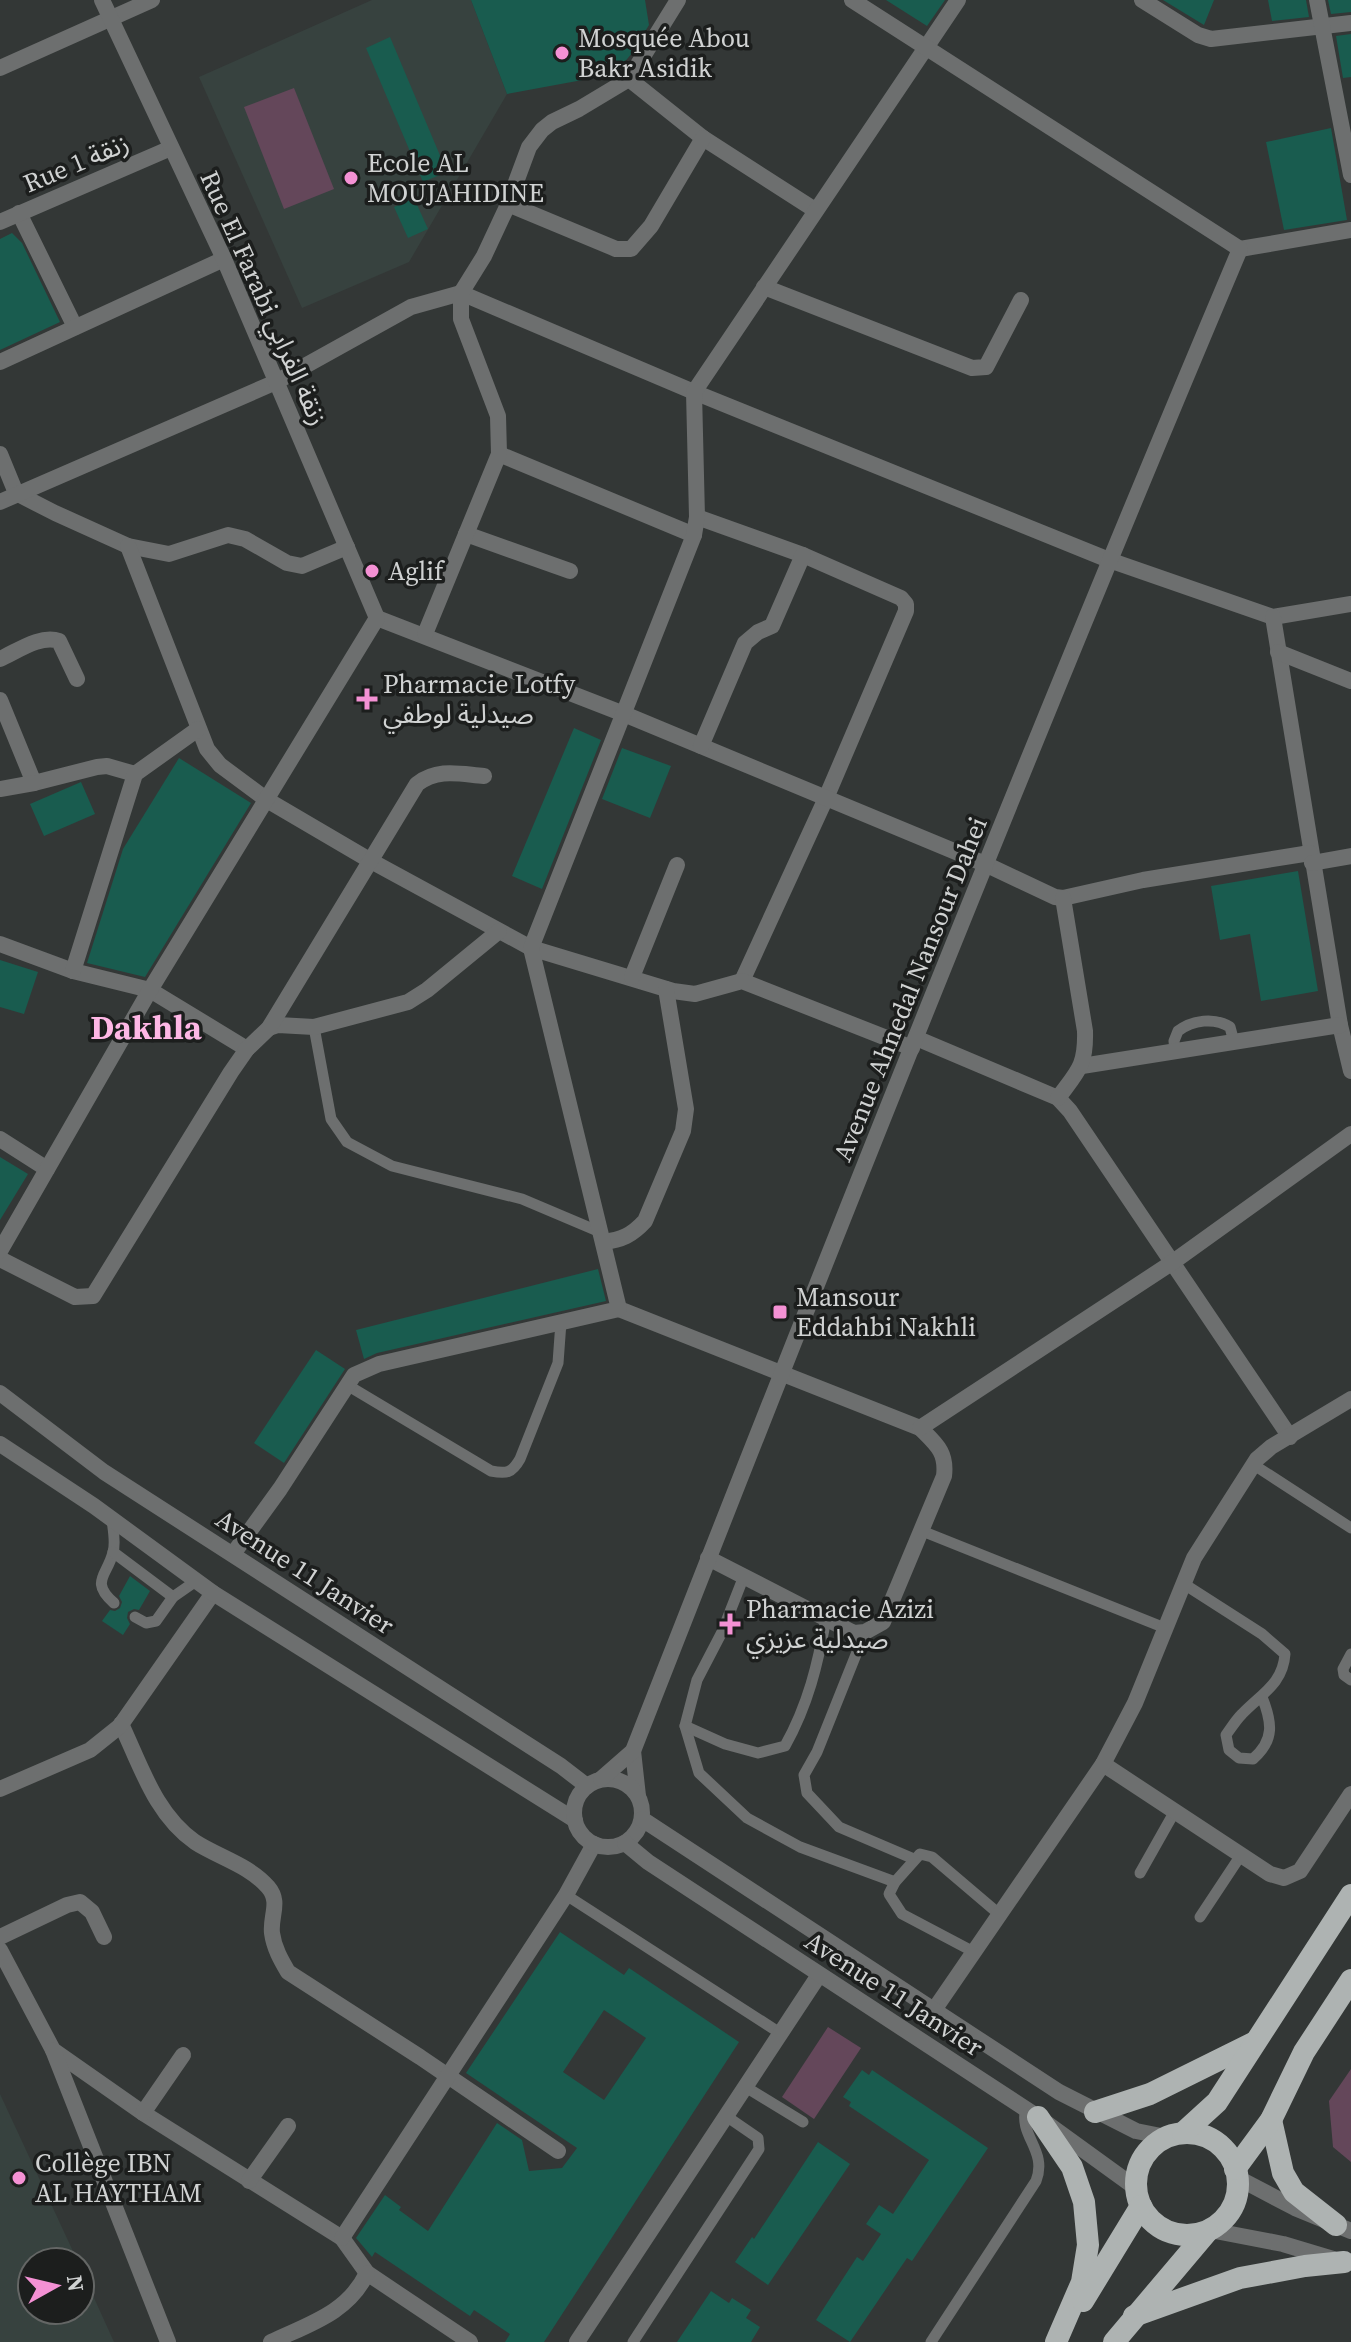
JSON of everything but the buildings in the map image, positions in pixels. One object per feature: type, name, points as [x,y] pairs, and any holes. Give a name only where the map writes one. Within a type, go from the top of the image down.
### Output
[{"type":"highway","points":[[1209,2231],[1192,2236],[1176,2235],[1150,2219],[1138,2197],[1137,2173],[1143,2158],[1153,2146],[1175,2135],[1217,2102],[1351,1895]]},
{"type":"highway","points":[[1236,2173],[1271,2120],[1304,2052],[1351,1980]]},
{"type":"highway","points":[[1095,2112],[1150,2094],[1254,2042]]},
{"type":"highway","points":[[1032,2112],[1072,2167],[1084,2202],[1088,2245],[1082,2282],[1057,2342]]},
{"type":"highway","points":[[1271,2120],[1279,2161],[1294,2192],[1343,2228]]},
{"type":"highway","points":[[1114,2342],[1209,2231],[1231,2211],[1237,2195],[1236,2173],[1226,2151],[1211,2139],[1175,2135]]},
{"type":"highway","points":[[1057,2342],[1138,2197]]},
{"type":"highway","points":[[1134,2316],[1240,2278],[1294,2268],[1347,2264]]},
{"type":"street","name":"Rue El Farabi زنقة الفرابي","points":[[102,0],[224,259],[377,618]]},
{"type":"street","points":[[0,68],[152,0]]},
{"type":"street","points":[[425,634],[499,454],[498,416],[461,319],[461,293],[484,256],[529,147],[542,130],[629,79],[678,0]]},
{"type":"street","points":[[852,0],[1240,249],[1351,230]]},
{"type":"street","points":[[619,1309],[531,948],[694,535],[697,517],[694,392],[958,0]]},
{"type":"street","points":[[1142,0],[1198,35],[1211,39],[1351,23]]},
{"type":"street","points":[[1317,0],[1351,175]]},
{"type":"street","points":[[629,79],[703,138],[815,210]]},
{"type":"street","points":[[508,204],[616,249],[631,249],[651,226],[703,138]]},
{"type":"street","name":"Rue 1 زنقة","points":[[0,222],[171,148]]},
{"type":"street","points":[[19,213],[75,327]]},
{"type":"street","name":"Avenue Ahnedal Nansour Dahei","points":[[638,1796],[633,1751],[708,1558],[985,864],[1240,249]]},
{"type":"street","points":[[0,362],[224,259]]},
{"type":"street","points":[[764,287],[980,369],[986,367],[1021,300]]},
{"type":"street","points":[[0,502],[276,382],[411,307],[461,293],[694,392],[1109,560],[1273,617],[1351,604]]},
{"type":"street","points":[[0,454],[16,493],[128,546],[169,554],[228,535],[245,539],[287,563],[302,566],[347,547]]},
{"type":"street","points":[[499,454],[694,535]]},
{"type":"street","points":[[697,517],[803,555],[901,598],[906,604],[906,611],[826,798],[742,981]]},
{"type":"street","points":[[466,534],[570,571]]},
{"type":"street","points":[[128,546],[207,749],[220,765],[267,800],[531,948],[666,989],[695,994],[742,981],[1058,1098],[1070,1111],[1290,1437]]},
{"type":"street","points":[[701,746],[745,643],[772,626],[803,555]]},
{"type":"street","points":[[1273,617],[1311,858],[1351,1071]]},
{"type":"street","points":[[0,1251],[150,990],[377,618],[425,634],[624,714],[985,864],[1047,895],[1063,898],[1143,880],[1311,858],[1351,856]]},
{"type":"street","points":[[0,659],[52,638],[59,641],[77,679]]},
{"type":"street","points":[[1278,652],[1351,681]]},
{"type":"street","points":[[0,700],[34,783]]},
{"type":"street","points":[[73,971],[135,774],[198,729]]},
{"type":"street","points":[[0,789],[107,766],[135,774]]},
{"type":"street","points":[[0,1259],[75,1297],[93,1296],[247,1049],[269,1028],[417,784],[430,774],[445,772],[484,776]]},
{"type":"street","points":[[632,977],[677,865]]},
{"type":"street","points":[[1058,1098],[1082,1066],[1085,1031],[1063,898]]},
{"type":"street","points":[[269,1028],[278,1025],[314,1027],[408,1002],[499,931]]},
{"type":"street","points":[[0,944],[73,971],[150,990],[247,1049]]},
{"type":"street","points":[[601,1237],[621,1239],[635,1233],[645,1221],[683,1131],[686,1109],[666,989]]},
{"type":"street","points":[[1082,1066],[1340,1025]]},
{"type":"street","points":[[920,1428],[1173,1262],[1351,1134]]},
{"type":"street","points":[[0,1139],[47,1169]]},
{"type":"street","points":[[233,1554],[280,1489],[354,1375],[379,1364],[619,1309],[920,1428],[939,1446],[946,1462],[944,1476],[883,1622],[865,1632],[854,1633],[708,1558]]},
{"type":"street","name":"Avenue 11 Janvier","points":[[0,1393],[104,1472],[561,1766],[594,1783]]},
{"type":"street","points":[[934,2010],[1103,1764],[1135,1703],[1204,1541],[1254,1465],[1271,1447],[1351,1399]]},
{"type":"street","points":[[0,1444],[213,1593],[575,1820]]},
{"type":"street","points":[[0,1789],[90,1750],[121,1724],[213,1593]]},
{"type":"street","points":[[121,1724],[165,1815],[198,1844],[245,1869],[269,1888],[276,1906],[271,1923],[272,1934],[288,1972],[558,2151]]},
{"type":"street","name":"Avenue Ahnedal Nansour Dahei","points":[[594,1783],[633,1751]]},
{"type":"street","points":[[1103,1764],[1270,1874],[1284,1878],[1300,1871],[1351,1794]]},
{"type":"street","points":[[623,1782],[638,1796],[642,1819],[636,1833],[625,1843],[609,1847],[594,1844],[578,1830],[576,1801],[594,1783],[623,1782]]},
{"type":"street","name":"Avenue 11 Janvier","points":[[642,1819],[1059,2092],[1136,2131],[1175,2135]]},
{"type":"street","name":"Avenue 11 Janvier","points":[[625,1843],[648,1862],[1032,2112],[1138,2197]]},
{"type":"street","points":[[342,2238],[566,1895],[594,1844]]},
{"type":"street","points":[[0,1937],[67,1905],[80,1902],[92,1912],[104,1937]]},
{"type":"street","points":[[0,1950],[53,2050],[168,2342]]},
{"type":"street","points":[[583,2340],[744,2086],[819,1975]]},
{"type":"street","points":[[53,2050],[143,2113],[342,2238],[367,2273],[470,2342]]},
{"type":"street","points":[[143,2113],[183,2055]]},
{"type":"street","points":[[249,2181],[288,2126]]},
{"type":"street","points":[[1236,2173],[1295,2208],[1343,2228]]},
{"type":"street","points":[[1209,2231],[1283,2244],[1347,2264]]},
{"type":"street","points":[[271,2342],[339,2310],[359,2290],[367,2273]]},
{"type":"lane","points":[[1175,1051],[1174,1041],[1178,1031],[1202,1021],[1221,1022],[1230,1027],[1234,1042]]},
{"type":"lane","points":[[314,1027],[331,1119],[347,1142],[392,1166],[522,1199],[601,1237]]},
{"type":"lane","points":[[347,1385],[491,1471],[507,1473],[515,1469],[520,1459],[558,1363],[561,1322]]},
{"type":"lane","points":[[1254,1465],[1351,1528]]},
{"type":"lane","points":[[112,1520],[113,1552],[101,1581],[103,1590],[114,1603]]},
{"type":"lane","points":[[922,1531],[1165,1628]]},
{"type":"lane","points":[[113,1552],[173,1597]]},
{"type":"lane","points":[[744,1576],[722,1632],[697,1680],[685,1726],[699,1773],[747,1818],[800,1847],[895,1882]]},
{"type":"lane","points":[[135,1617],[146,1623],[156,1621],[173,1597],[196,1581]]},
{"type":"lane","points":[[1184,1584],[1262,1634],[1285,1654],[1284,1670],[1226,1735],[1229,1750],[1239,1758],[1253,1759],[1264,1749],[1270,1726],[1262,1697]]},
{"type":"lane","points":[[685,1726],[725,1744],[758,1753],[785,1746],[801,1718],[814,1676],[826,1618]]},
{"type":"lane","points":[[865,1632],[817,1752],[804,1775],[807,1793],[839,1827],[914,1859]]},
{"type":"lane","points":[[1351,1654],[1343,1669],[1351,1680]]},
{"type":"lane","points":[[1140,1873],[1175,1811]]},
{"type":"lane","points":[[974,1952],[902,1914],[889,1894],[895,1882],[920,1854],[932,1857],[999,1914]]},
{"type":"lane","points":[[1200,1917],[1241,1855]]},
{"type":"lane","points":[[566,1895],[780,2033]]},
{"type":"lane","points":[[744,2086],[803,2122]]},
{"type":"lane","points":[[931,2342],[1036,2181],[1040,2161],[1025,2126],[1032,2112]]},
{"type":"lane","points":[[633,2342],[759,2149],[758,2138],[726,2116]]},
{"type":"shaded area","name":"Ecole AL MOUJAHIDINE","points":[[372,0],[471,0],[507,94],[409,262],[302,308],[199,77]]},
{"type":"shaded area","points":[[294,88],[334,189],[284,209],[244,107]]},
{"type":"shaded area","points":[[828,2027],[861,2048],[814,2119],[782,2097]]},
{"type":"shaded area","points":[[1351,2069],[1351,2162],[1333,2147],[1329,2101]]},
{"type":"shaded area","name":"Collège IBN AL HAYTHAM","points":[[0,2094],[71,2246],[16,2246],[16,2326],[96,2326],[96,2302],[114,2342],[0,2342]]},
{"type":"place","name":"Mosquée Abou Bakr Asidik","points":[[562,53]]},
{"type":"place","name":"Ecole AL MOUJAHIDINE","points":[[351,178]]},
{"type":"place","name":"Aglif","points":[[372,571]]},
{"type":"place","name":"Pharmacie Lotfy صيدلية لوطفي","points":[[367,699]]},
{"type":"place","name":"Mansour Eddahbi Nakhli","points":[[780,1312]]},
{"type":"place","name":"Pharmacie Azizi صيدلية عزيزي","points":[[730,1624]]},
{"type":"place","name":"Collège IBN AL HAYTHAM","points":[[19,2178]]},
{"type":"district","name":"Dakhla","points":[[146,1027]]}]
